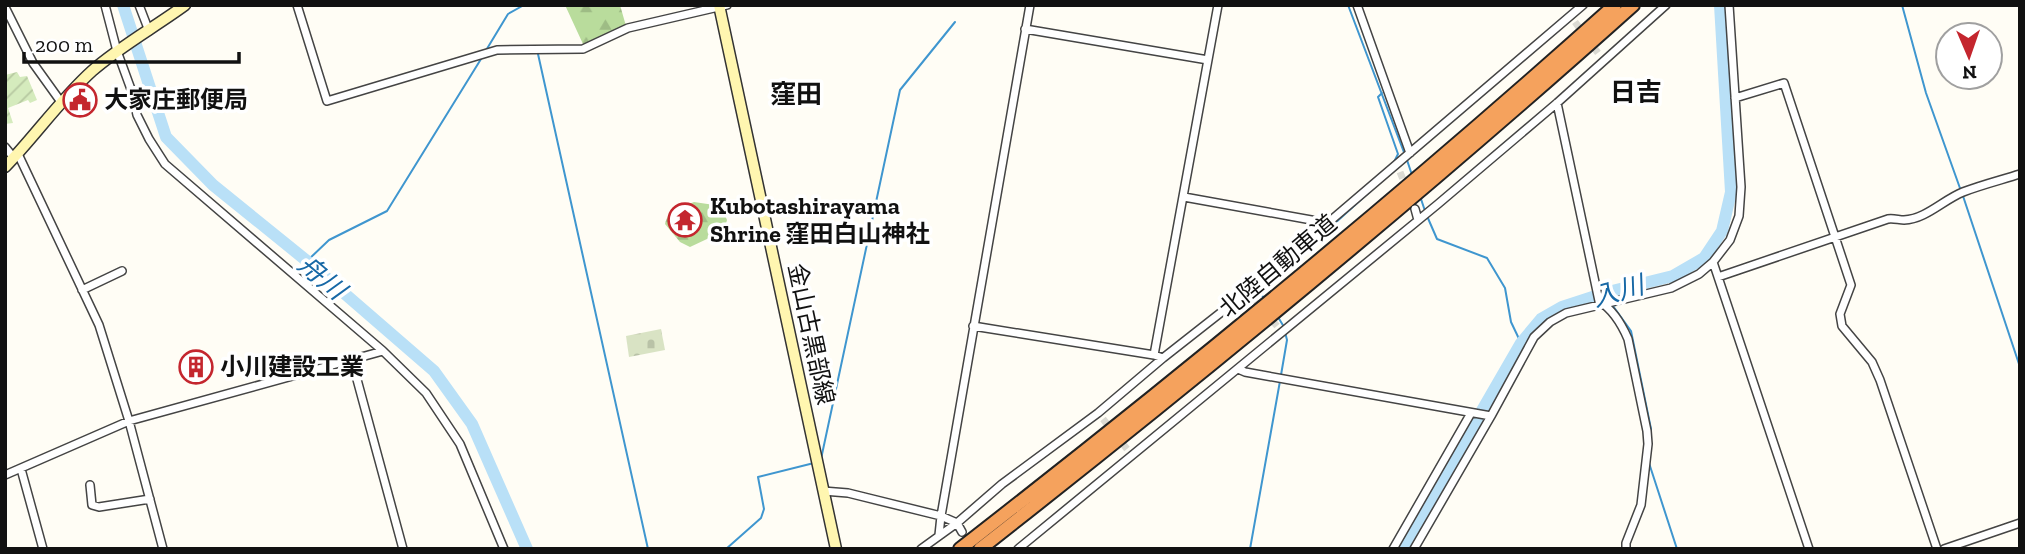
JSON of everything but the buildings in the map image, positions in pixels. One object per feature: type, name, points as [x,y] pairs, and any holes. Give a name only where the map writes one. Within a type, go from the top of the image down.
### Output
[{"type":"highway","name":"北陸自動車道","points":[[980,549],[1194,379],[1412,197],[1425,178],[1615,5]]},
{"type":"highway","name":"北陸自動車道","points":[[1425,178],[1633,5]]},
{"type":"highway","name":"北陸自動車道","points":[[960,549],[1187,369],[1412,197]]},
{"type":"main road","points":[[5,167],[61,102],[93,70],[184,5]]},
{"type":"main road","name":"金山古黒部線","points":[[722,6],[836,549]]},
{"type":"street","points":[[105,5],[137,115],[165,164],[383,352],[426,393],[460,444],[504,549]]},
{"type":"street","points":[[139,5],[149,31]]},
{"type":"street","points":[[297,5],[327,101],[497,50],[583,49],[628,28],[722,6]]},
{"type":"street","points":[[939,535],[1030,5]]},
{"type":"street","points":[[1159,357],[1218,5]]},
{"type":"street","points":[[1357,5],[1410,153]]},
{"type":"street","points":[[1569,5],[1573,17]]},
{"type":"street","points":[[921,549],[957,523],[1002,484],[1101,416],[1159,357],[1250,295],[1328,223],[1398,168],[1410,153],[1573,17],[1583,5]]},
{"type":"street","points":[[1017,549],[1129,453],[1238,369],[1280,329],[1418,220],[1557,103],[1666,5]]},
{"type":"street","points":[[1414,549],[1534,337],[1550,322],[1566,313],[1671,288],[1699,274],[1713,262],[1730,240],[1739,216],[1741,187],[1729,5]]},
{"type":"street","points":[[5,7],[33,63],[61,102]]},
{"type":"street","points":[[1026,29],[1208,60]]},
{"type":"street","points":[[1598,53],[1605,60]]},
{"type":"street","points":[[1735,98],[1784,83],[1851,285],[1840,314],[1842,326],[1872,362],[1880,380],[1937,549]]},
{"type":"street","points":[[1557,103],[1595,284],[1602,303],[1624,329],[1628,339],[1647,431],[1641,505],[1626,549]]},
{"type":"street","points":[[5,146],[16,156],[99,325],[129,421],[163,549]]},
{"type":"street","points":[[1718,277],[1888,219],[1904,220],[1916,217],[1964,192],[2020,174]]},
{"type":"street","points":[[1184,197],[1328,223]]},
{"type":"street","points":[[1412,197],[1418,220]]},
{"type":"street","points":[[1713,262],[1808,549]]},
{"type":"street","points":[[82,290],[122,271]]},
{"type":"street","points":[[973,326],[1159,357]]},
{"type":"street","points":[[5,475],[129,421],[383,352]]},
{"type":"street","points":[[352,361],[403,549]]},
{"type":"street","points":[[1238,369],[1491,416]]},
{"type":"street","points":[[1393,549],[1471,413]]},
{"type":"street","points":[[20,469],[43,549]]},
{"type":"street","points":[[90,485],[92,505],[99,507],[150,499]]},
{"type":"street","points":[[823,492],[848,493],[941,516],[957,523],[962,532]]},
{"type":"street","points":[[1944,549],[2020,523]]},
{"type":"green space","points":[[565,5],[620,5],[626,26],[583,44]]},
{"type":"green space","points":[[17,72],[20,77],[27,76],[37,100],[30,103],[28,100],[8,108],[13,123],[5,124],[5,75]]},
{"type":"green space","points":[[694,202],[721,206],[727,220],[724,231],[690,247],[680,242],[665,224],[672,211]]},
{"type":"green space","points":[[661,329],[665,350],[629,357],[626,336]]},
{"type":"waterway","name":"舟川","points":[[123,5],[166,137],[213,185],[307,261],[434,371],[472,424],[527,549]]},
{"type":"waterway","points":[[485,52],[508,14],[524,5]]},
{"type":"waterway","points":[[1348,5],[1405,155]]},
{"type":"waterway","name":"入川","points":[[1402,549],[1521,343],[1541,319],[1562,307],[1608,292],[1673,276],[1704,258],[1722,231],[1731,192],[1720,5]]},
{"type":"waterway","points":[[1902,5],[1926,93],[1961,191]]},
{"type":"waterway","points":[[821,459],[900,90],[955,22]]},
{"type":"waterway","points":[[538,54],[648,549]]},
{"type":"waterway","points":[[307,261],[329,240],[387,211],[481,59]]},
{"type":"waterway","points":[[1382,93],[1378,97],[1398,154],[1394,162]]},
{"type":"waterway","points":[[1407,160],[1412,175]]},
{"type":"waterway","points":[[1264,298],[1259,292],[1376,186]]},
{"type":"waterway","points":[[1420,196],[1425,211]]},
{"type":"waterway","points":[[1963,196],[2020,367]]},
{"type":"waterway","points":[[1427,216],[1437,239],[1487,258],[1505,288],[1511,322],[1521,343]]},
{"type":"waterway","points":[[1608,292],[1611,301]]},
{"type":"waterway","points":[[1613,306],[1631,331],[1651,429],[1651,450]]},
{"type":"waterway","points":[[1278,317],[1284,327]]},
{"type":"waterway","points":[[1281,375],[1287,340],[1285,332]]},
{"type":"waterway","points":[[1250,549],[1280,381]]},
{"type":"waterway","points":[[726,549],[761,518],[764,509],[758,477],[814,463]]},
{"type":"waterway","points":[[1649,463],[1677,549]]},
{"type":"tunnel","points":[[1575,22],[1598,53]]},
{"type":"tunnel","points":[[1400,172],[1415,209]]},
{"type":"tunnel","points":[[1252,298],[1277,326]]},
{"type":"tunnel","points":[[1103,419],[1127,449]]},
{"type":"place","name":"大家庄郵便局","points":[[80,100]]},
{"type":"place","name":"Kubotashirayama Shrine 窪田白山神社","points":[[685,220]]},
{"type":"place","name":"小川建設工業","points":[[196,367]]},
{"type":"district","name":"日吉","points":[[1636,92]]},
{"type":"district","name":"窪田","points":[[796,94]]}]
